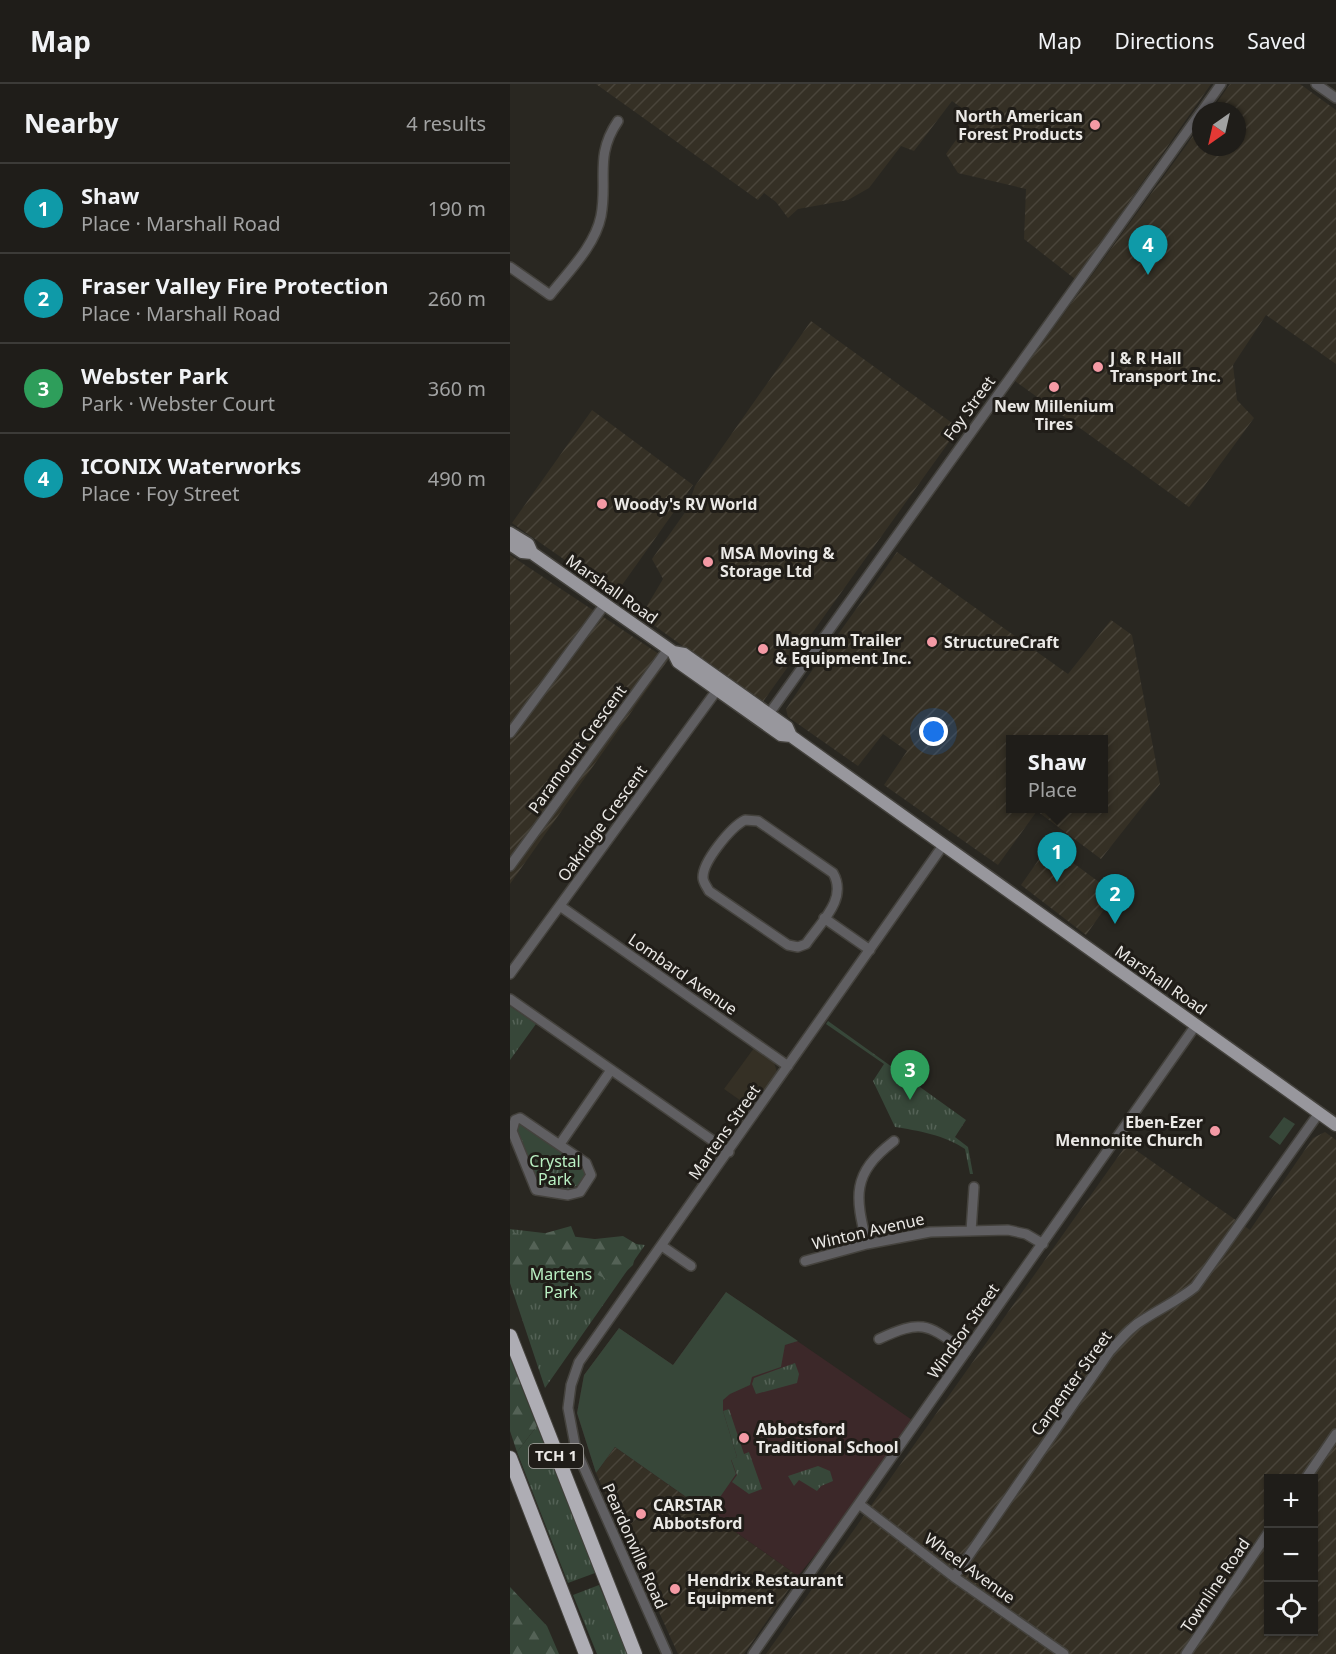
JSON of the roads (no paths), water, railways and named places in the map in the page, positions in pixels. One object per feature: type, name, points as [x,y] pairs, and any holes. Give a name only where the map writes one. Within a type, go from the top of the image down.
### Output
[{"type":"highway","name":"TCH 1","points":[[510,1336],[635,1654]]},
{"type":"highway","name":"TCH 1","points":[[510,1458],[586,1654]]},
{"type":"main road","name":"Marshall Road","points":[[510,533],[528,544],[532,553]]},
{"type":"main road","name":"Marshall Road","points":[[510,544],[522,552],[532,553],[670,651],[678,662],[717,690],[766,718]]},
{"type":"main road","name":"Marshall Road","points":[[670,651],[684,654],[766,718],[781,735],[791,736],[1336,1125]]},
{"type":"street","name":"Foy Street","points":[[1208,102],[1221,84]]},
{"type":"street","points":[[1316,84],[1336,98]]},
{"type":"street","points":[[510,267],[550,295],[590,242],[600,218],[604,188],[604,150],[607,138],[618,122]]},
{"type":"street","name":"Foy Street","points":[[766,718],[1192,125]]},
{"type":"street","points":[[510,733],[605,604]]},
{"type":"street","name":"Paramount Crescent","points":[[510,866],[670,651]]},
{"type":"street","name":"Oakridge Crescent","points":[[510,974],[717,690]]},
{"type":"street","points":[[745,820],[758,820],[833,873],[840,884],[839,897],[824,918],[806,944],[798,947],[788,945],[709,891],[703,880],[704,867],[734,826],[745,820]]},
{"type":"street","name":"Martens Street","points":[[576,1450],[568,1408],[571,1385],[579,1362],[944,844]]},
{"type":"street","name":"Lombard Avenue","points":[[560,906],[789,1066]]},
{"type":"street","points":[[824,918],[870,950]]},
{"type":"street","points":[[510,999],[729,1152]]},
{"type":"street","name":"Windsor Street","points":[[753,1654],[1196,1025]]},
{"type":"street","points":[[560,1144],[611,1070]]},
{"type":"street","name":"Carpenter Street","points":[[954,1577],[1110,1351],[1130,1329],[1174,1303],[1195,1287],[1319,1113]]},
{"type":"street","points":[[515,1120],[526,1120],[560,1144],[586,1162],[590,1170],[589,1181],[574,1195],[536,1190],[512,1131],[512,1125],[515,1120]]},
{"type":"street","points":[[867,1244],[858,1208],[861,1176],[876,1155],[894,1141]]},
{"type":"street","points":[[971,1231],[974,1187]]},
{"type":"street","name":"Winton Avenue","points":[[805,1261],[917,1233],[1017,1231],[1042,1244]]},
{"type":"street","points":[[662,1246],[691,1266]]},
{"type":"street","points":[[879,1339],[904,1328],[923,1326],[966,1352]]},
{"type":"street","points":[[1309,1474],[1336,1434]]},
{"type":"street","name":"Peardonville Road","points":[[576,1450],[667,1654]]},
{"type":"street","name":"Wheel Avenue","points":[[860,1504],[954,1577],[1064,1654]]},
{"type":"street","name":"Townline Road","points":[[1186,1654],[1264,1540]]},
{"type":"place","name":"North American Forest Products","points":[[1095,125]]},
{"type":"place","name":"ICONIX Waterworks","points":[[1148,275]]},
{"type":"place","name":"J & R Hall Transport Inc.","points":[[1098,367]]},
{"type":"place","name":"New Millenium Tires","points":[[1054,387]]},
{"type":"place","name":"Woody's RV World","points":[[602,504]]},
{"type":"place","name":"MSA Moving & Storage Ltd","points":[[708,562]]},
{"type":"place","name":"StructureCraft","points":[[932,642]]},
{"type":"place","name":"Magnum Trailer & Equipment Inc.","points":[[763,649]]},
{"type":"place","name":"Shaw","points":[[1057,882]]},
{"type":"place","name":"Fraser Valley Fire Protection","points":[[1115,924]]},
{"type":"place","name":"Webster Park","points":[[910,1100]]},
{"type":"place","name":"Eben-Ezer Mennonite Church","points":[[1215,1131]]},
{"type":"place","name":"Abbotsford Traditional School","points":[[744,1438]]},
{"type":"place","name":"CARSTAR Abbotsford","points":[[641,1514]]},
{"type":"place","name":"Hendrix Restaurant Equipment","points":[[675,1589]]},
{"type":"park label","name":"Crystal Park","points":[[555,1170]]},
{"type":"park label","name":"Martens Park","points":[[561,1283]]}]
